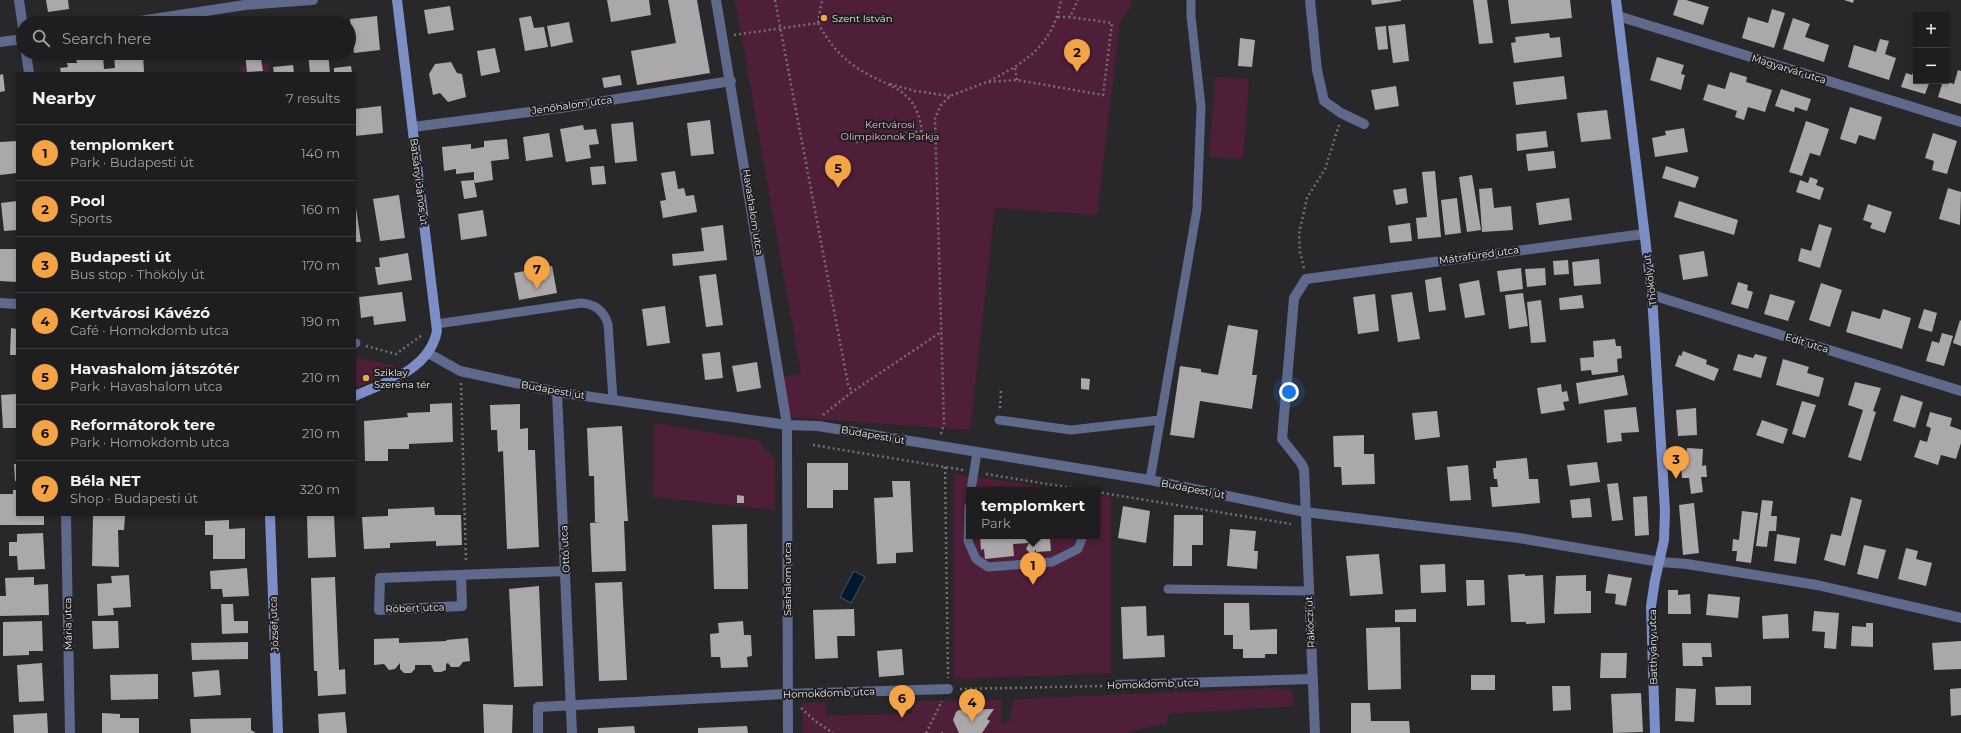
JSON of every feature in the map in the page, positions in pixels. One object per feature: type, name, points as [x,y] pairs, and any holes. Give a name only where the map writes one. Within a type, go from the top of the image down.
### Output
[{"type":"street","points":[[19,0],[21,16]]},
{"type":"street","points":[[173,16],[245,5],[313,0]]},
{"type":"street","name":"Batsányi János út","points":[[398,0],[437,324],[435,340],[425,357]]},
{"type":"street","name":"Havashalom utca","points":[[716,0],[732,82],[788,425]]},
{"type":"street","points":[[1310,0],[1317,70],[1324,101],[1341,113],[1364,124]]},
{"type":"street","name":"Thököly út","points":[[1616,0],[1652,295],[1666,527],[1660,562]]},
{"type":"street","name":"Magyarvár utca","points":[[1618,16],[1961,122]]},
{"type":"street","points":[[0,42],[16,40]]},
{"type":"street","points":[[27,60],[29,72]]},
{"type":"street","name":"Jenőhalom utca","points":[[413,127],[560,108],[732,82]]},
{"type":"street","name":"Mátrafüred utca","points":[[1310,278],[1644,234]]},
{"type":"street","name":"Rákóczi út","points":[[1310,278],[1294,298],[1282,439],[1304,469],[1315,733]]},
{"type":"street","name":"Edit utca","points":[[1652,295],[1961,391]]},
{"type":"street","points":[[0,302],[16,304]]},
{"type":"street","points":[[356,396],[395,378],[425,357]]},
{"type":"street","name":"Budapesti út","points":[[425,357],[460,371],[557,392],[788,425],[818,426],[1150,480],[1305,512],[1519,538],[1660,562],[1687,564],[1817,586],[1961,618]]},
{"type":"street","name":"Ottó utca","points":[[557,392],[572,705],[572,733]]},
{"type":"street","name":"Sashalom utca","points":[[788,425],[786,694],[788,733]]},
{"type":"street","name":"Mária utca","points":[[66,516],[70,733]]},
{"type":"street","name":"József utca","points":[[270,516],[278,733]]},
{"type":"street","name":"Batthyány utca","points":[[1655,733],[1651,606],[1654,580],[1660,562]]},
{"type":"street","name":"Róbert utca","points":[[464,575],[462,606],[379,610],[380,578],[566,571]]},
{"type":"street","name":"Homokdomb utca","points":[[1115,685],[1313,679]]},
{"type":"street","name":"Homokdomb utca","points":[[538,733],[538,707],[786,694],[948,689]]},
{"type":"lane","points":[[1150,480],[1197,209],[1201,107],[1191,16],[1191,0]]},
{"type":"lane","points":[[437,324],[589,303],[604,314],[608,324],[613,400]]},
{"type":"lane","points":[[999,420],[1071,430],[1160,420]]},
{"type":"lane","points":[[972,487],[977,452]]},
{"type":"lane","points":[[968,539],[976,559],[988,567],[1052,562],[1078,549],[1082,539]]},
{"type":"lane","points":[[1168,589],[1308,591]]},
{"type":"path","points":[[775,0],[848,384],[852,392]]},
{"type":"path","points":[[822,0],[818,23],[829,43],[854,65],[909,97],[919,114],[922,131]]},
{"type":"path","points":[[937,446],[944,424],[935,118],[941,105],[950,96],[987,82],[1015,68],[1050,35],[1058,17],[1061,0]]},
{"type":"path","points":[[1070,16],[1078,0]]},
{"type":"path","points":[[987,82],[1017,80],[1103,95],[1112,23],[1070,16],[1058,17]]},
{"type":"path","points":[[724,37],[818,23]]},
{"type":"path","points":[[1015,68],[1017,80]]},
{"type":"path","points":[[888,84],[915,91],[950,96]]},
{"type":"path","points":[[1310,278],[1300,252],[1299,234],[1307,198],[1325,169],[1330,157],[1338,133],[1341,113]]},
{"type":"path","points":[[856,142],[922,131],[935,138]]},
{"type":"path","points":[[356,343],[396,354],[437,324]]},
{"type":"path","points":[[818,426],[821,416],[852,392],[941,332]]},
{"type":"path","points":[[460,371],[464,575]]},
{"type":"path","points":[[999,420],[1001,390]]},
{"type":"path","points":[[814,445],[1066,487]]},
{"type":"path","points":[[926,733],[948,689],[945,467]]},
{"type":"path","points":[[1100,492],[1291,524]]},
{"type":"path","name":"Homokdomb utca","points":[[948,689],[1115,685]]},
{"type":"path","points":[[786,694],[814,721],[833,733]]},
{"type":"green space","name":"Kertvárosi Olimpikonok Parkja","points":[[735,0],[1132,0],[1130,8],[1120,21],[1097,215],[995,208],[970,430],[788,417],[783,376],[801,374]]},
{"type":"green space","points":[[268,63],[269,72],[242,72],[241,66]]},
{"type":"green space","points":[[1215,77],[1249,79],[1243,159],[1209,157]]},
{"type":"green space","name":"Sziklay Szeréna tér","points":[[356,357],[400,367],[356,388]]},
{"type":"green space","points":[[654,423],[757,440],[775,459],[775,510],[653,497]]},
{"type":"green space","points":[[954,474],[1044,487],[966,487],[966,539],[1100,539],[1100,495],[1111,497],[1111,673],[954,679]]},
{"type":"green space","points":[[1280,688],[1292,691],[1294,706],[1169,714],[1167,723],[1125,733],[803,733],[802,703],[825,702],[826,715],[912,714],[912,701],[1002,700],[1001,721],[1004,724],[1009,722],[1014,699]]},
{"type":"water","points":[[854,571],[865,577],[851,603],[840,597]]},
{"type":"building","points":[[46,0],[68,0],[69,9],[48,12]]},
{"type":"building","points":[[607,0],[649,0],[651,15],[611,22]]},
{"type":"building","points":[[668,0],[697,0],[710,73],[637,85],[631,51],[676,43]]},
{"type":"building","points":[[1371,0],[1401,0],[1401,1],[1372,5]]},
{"type":"building","points":[[1473,0],[1487,0],[1493,43],[1479,44]]},
{"type":"building","points":[[1508,0],[1570,0],[1572,18],[1511,24]]},
{"type":"building","points":[[1678,0],[1686,0],[1709,7],[1703,25],[1673,15]]},
{"type":"building","points":[[1844,0],[1854,0],[1853,3]]},
{"type":"building","points":[[450,6],[454,30],[428,34],[424,10]]},
{"type":"building","points":[[1772,9],[1785,13],[1774,48],[1742,38],[1748,17],[1768,23]]},
{"type":"building","points":[[377,16],[380,50],[356,53],[356,18]]},
{"type":"building","points":[[531,16],[534,28],[544,27],[548,47],[525,51],[519,18]]},
{"type":"building","points":[[1793,18],[1810,24],[1805,37],[1829,45],[1824,62],[1783,49]]},
{"type":"building","points":[[569,22],[573,42],[551,47],[547,26]]},
{"type":"building","points":[[1405,24],[1409,61],[1393,63],[1388,26]]},
{"type":"building","points":[[1386,26],[1388,49],[1378,50],[1375,27]]},
{"type":"building","points":[[1549,33],[1550,38],[1560,37],[1562,57],[1514,63],[1511,43],[1516,42],[1515,37]]},
{"type":"building","points":[[1240,38],[1255,40],[1252,67],[1238,66]]},
{"type":"building","points":[[1880,39],[1889,41],[1885,54],[1896,58],[1889,80],[1848,67],[1854,45],[1876,52]]},
{"type":"building","points":[[495,48],[500,72],[481,76],[477,51]]},
{"type":"building","points":[[1657,57],[1684,65],[1681,74],[1685,75],[1681,90],[1650,80]]},
{"type":"building","points":[[76,60],[103,60],[104,69],[115,68],[114,60],[143,60],[144,72],[61,72],[60,68],[68,67],[67,63],[77,63]]},
{"type":"building","points":[[246,60],[261,60],[263,71],[247,72]]},
{"type":"building","points":[[309,60],[329,60],[330,72],[310,72]]},
{"type":"building","points":[[451,62],[457,73],[462,74],[466,97],[448,102],[440,93],[433,95],[429,74],[435,64]]},
{"type":"building","points":[[293,65],[294,72],[274,72],[273,67]]},
{"type":"building","points":[[351,66],[352,72],[334,72],[334,68]]},
{"type":"building","points":[[1958,70],[1961,71],[1961,104],[1938,97],[1942,84],[1949,84],[1949,83],[1954,84]]},
{"type":"building","points":[[1730,72],[1747,77],[1746,82],[1772,90],[1765,112],[1748,107],[1744,120],[1735,117],[1737,111],[1703,100],[1708,84],[1725,89]]},
{"type":"building","points":[[1913,72],[1913,84],[1929,84],[1925,94],[1901,87],[1906,73],[1912,75]]},
{"type":"building","points":[[3,74],[5,91],[0,92],[0,75]]},
{"type":"building","points":[[620,75],[622,85],[604,88],[602,78]]},
{"type":"building","points":[[1564,76],[1567,99],[1516,105],[1513,82]]},
{"type":"building","points":[[1396,86],[1399,106],[1375,110],[1371,90]]},
{"type":"building","points":[[1781,89],[1811,99],[1807,111],[1795,107],[1794,112],[1775,106]]},
{"type":"building","points":[[381,106],[383,133],[356,136],[356,109]]},
{"type":"building","points":[[1850,107],[1882,117],[1875,140],[1859,135],[1856,144],[1840,139]]},
{"type":"building","points":[[1607,110],[1611,139],[1581,142],[1577,113]]},
{"type":"building","points":[[710,120],[714,154],[691,156],[687,123]]},
{"type":"building","points":[[1806,121],[1829,129],[1820,156],[1810,153],[1802,176],[1789,172]]},
{"type":"building","points":[[633,122],[637,161],[615,163],[611,124]]},
{"type":"building","points":[[583,125],[584,130],[596,129],[599,144],[589,145],[591,158],[566,162],[560,129]]},
{"type":"building","points":[[1684,128],[1688,152],[1655,157],[1652,138],[1666,135],[1665,131]]},
{"type":"building","points":[[1546,131],[1548,147],[1517,151],[1516,134]]},
{"type":"building","points":[[549,133],[553,157],[526,161],[523,137]]},
{"type":"building","points":[[1933,133],[1957,141],[1947,174],[1932,170],[1934,161],[1925,158]]},
{"type":"building","points":[[507,139],[509,159],[491,161],[493,180],[475,183],[474,172],[456,174],[456,169],[444,171],[442,147],[471,144],[471,149],[484,147],[484,141]]},
{"type":"building","points":[[16,141],[16,173],[0,175],[0,142]]},
{"type":"building","points":[[1554,151],[1556,168],[1528,171],[1526,154]]},
{"type":"building","points":[[604,166],[606,184],[592,185],[590,167]]},
{"type":"building","points":[[1666,166],[1699,177],[1695,188],[1662,178]]},
{"type":"building","points":[[675,171],[678,189],[684,188],[686,196],[694,195],[697,212],[663,218],[660,201],[666,200],[661,173]]},
{"type":"building","points":[[1435,171],[1441,237],[1418,239],[1416,218],[1427,217],[1422,172]]},
{"type":"building","points":[[1472,175],[1481,230],[1467,232],[1459,177]]},
{"type":"building","points":[[1810,177],[1818,180],[1816,185],[1824,188],[1820,200],[1796,192],[1800,180],[1808,183]]},
{"type":"building","points":[[474,180],[477,197],[464,199],[461,181]]},
{"type":"building","points":[[1406,188],[1408,203],[1396,205],[1393,190]]},
{"type":"building","points":[[1492,188],[1494,208],[1511,206],[1513,230],[1482,232],[1479,189]]},
{"type":"building","points":[[1948,188],[1961,192],[1960,225],[1939,219]]},
{"type":"building","points":[[399,195],[405,238],[380,241],[373,199]]},
{"type":"building","points":[[1457,198],[1461,233],[1445,235],[1441,200]]},
{"type":"building","points":[[1569,198],[1572,220],[1539,225],[1536,203]]},
{"type":"building","points":[[16,201],[16,230],[4,231],[1,203]]},
{"type":"building","points":[[1679,201],[1738,220],[1734,235],[1674,217]]},
{"type":"building","points":[[1868,204],[1892,212],[1885,233],[1870,228],[1872,223],[1863,220]]},
{"type":"building","points":[[356,208],[361,242],[356,242]]},
{"type":"building","points":[[483,210],[487,236],[461,240],[458,214]]},
{"type":"building","points":[[1410,223],[1412,241],[1390,243],[1388,226]]},
{"type":"building","points":[[1819,224],[1832,228],[1820,268],[1798,261],[1801,248],[1811,251]]},
{"type":"building","points":[[723,225],[727,260],[673,266],[672,254],[704,251],[701,228]]},
{"type":"building","points":[[0,249],[16,249],[16,282],[0,281]]},
{"type":"building","points":[[1704,251],[1708,276],[1683,280],[1679,255]]},
{"type":"building","points":[[408,253],[412,280],[378,285],[375,267],[380,267],[379,258]]},
{"type":"building","points":[[1599,259],[1601,284],[1574,286],[1572,262]]},
{"type":"building","points":[[1568,260],[1569,274],[1554,275],[1553,261]]},
{"type":"building","points":[[552,266],[557,293],[519,300],[514,273]]},
{"type":"building","points":[[1521,268],[1523,289],[1500,292],[1497,271]]},
{"type":"building","points":[[1545,268],[1546,285],[1527,287],[1525,269]]},
{"type":"building","points":[[716,274],[723,325],[706,327],[699,276]]},
{"type":"building","points":[[1441,277],[1446,310],[1429,312],[1425,280]]},
{"type":"building","points":[[1479,280],[1485,315],[1465,318],[1459,284]]},
{"type":"building","points":[[1738,282],[1748,285],[1747,290],[1753,292],[1748,309],[1731,304]]},
{"type":"building","points":[[1821,283],[1842,290],[1830,327],[1809,320]]},
{"type":"building","points":[[402,292],[406,321],[374,325],[373,316],[361,318],[359,297]]},
{"type":"building","points":[[1412,292],[1420,339],[1398,342],[1391,295]]},
{"type":"building","points":[[1523,293],[1528,326],[1509,329],[1505,295]]},
{"type":"building","points":[[1375,294],[1379,331],[1358,334],[1353,297]]},
{"type":"building","points":[[1770,294],[1795,301],[1788,321],[1764,314]]},
{"type":"building","points":[[1582,295],[1584,308],[1560,310],[1559,298]]},
{"type":"building","points":[[1541,300],[1546,342],[1531,343],[1527,302]]},
{"type":"building","points":[[665,306],[670,343],[647,346],[642,309]]},
{"type":"building","points":[[1883,309],[1911,318],[1902,349],[1846,332],[1852,311],[1880,319]]},
{"type":"building","points":[[1924,309],[1937,313],[1932,332],[1918,328]]},
{"type":"building","points":[[1960,320],[1961,321],[1961,346],[1953,343]]},
{"type":"building","points":[[1228,325],[1258,330],[1252,375],[1257,375],[1252,409],[1200,401],[1194,438],[1170,435],[1180,366],[1201,369],[1201,372],[1218,375]]},
{"type":"building","points":[[11,328],[16,329],[16,355],[10,355]]},
{"type":"building","points":[[1942,333],[1953,336],[1944,366],[1926,361],[1932,341],[1939,343]]},
{"type":"building","points":[[1615,339],[1616,346],[1621,346],[1622,358],[1617,359],[1618,372],[1592,375],[1591,370],[1581,371],[1580,358],[1594,357],[1593,341]]},
{"type":"building","points":[[1683,351],[1707,360],[1706,364],[1719,369],[1714,381],[1675,366],[1679,355],[1681,356]]},
{"type":"building","points":[[720,352],[723,378],[705,380],[702,354]]},
{"type":"building","points":[[1738,354],[1753,358],[1755,354],[1767,357],[1761,378],[1733,370]]},
{"type":"building","points":[[1783,359],[1809,367],[1807,373],[1824,378],[1819,397],[1776,385]]},
{"type":"building","points":[[757,362],[761,388],[737,392],[732,366]]},
{"type":"building","points":[[1624,375],[1628,395],[1579,404],[1576,383]]},
{"type":"building","points":[[1081,378],[1090,379],[1089,390],[1081,389]]},
{"type":"building","points":[[1855,382],[1881,388],[1873,411],[1876,412],[1861,461],[1848,457],[1863,410],[1848,405]]},
{"type":"building","points":[[1561,384],[1562,392],[1567,391],[1569,401],[1563,402],[1565,410],[1541,414],[1537,388]]},
{"type":"building","points":[[16,394],[16,428],[3,428],[1,395]]},
{"type":"building","points":[[1901,395],[1923,402],[1915,428],[1893,421]]},
{"type":"building","points":[[1802,401],[1816,405],[1805,438],[1792,434]]},
{"type":"building","points":[[452,403],[453,442],[409,444],[409,449],[388,449],[388,461],[365,461],[364,421],[408,417],[407,413],[430,412],[430,404]]},
{"type":"building","points":[[520,404],[520,429],[528,428],[528,450],[535,450],[539,547],[507,549],[503,451],[498,452],[497,430],[491,430],[490,405]]},
{"type":"building","points":[[1636,407],[1639,432],[1621,433],[1622,441],[1607,443],[1604,410]]},
{"type":"building","points":[[1696,408],[1697,435],[1678,436],[1676,410]]},
{"type":"building","points":[[1437,411],[1440,437],[1415,440],[1412,413]]},
{"type":"building","points":[[1930,412],[1952,418],[1950,426],[1961,430],[1961,443],[1956,459],[1941,455],[1938,465],[1914,457],[1920,440],[1927,442],[1931,428],[1926,426]]},
{"type":"building","points":[[1762,420],[1788,429],[1783,444],[1756,435]]},
{"type":"building","points":[[622,426],[628,521],[624,521],[626,571],[592,572],[590,523],[601,522],[595,522],[594,476],[589,476],[587,428]]},
{"type":"building","points":[[1364,435],[1364,454],[1374,454],[1375,484],[1342,485],[1341,467],[1334,467],[1333,436]]},
{"type":"building","points":[[1687,448],[1703,449],[1702,466],[1706,465],[1707,477],[1701,477],[1703,492],[1691,494],[1689,478],[1682,478],[1681,466],[1686,466]]},
{"type":"building","points":[[1527,458],[1529,479],[1538,479],[1540,503],[1492,507],[1490,487],[1498,487],[1497,479],[1494,479],[1493,468],[1496,468],[1496,461]]},
{"type":"building","points":[[1597,462],[1600,482],[1570,486],[1567,465]]},
{"type":"building","points":[[807,463],[848,463],[848,490],[833,490],[833,508],[807,508]]},
{"type":"building","points":[[14,464],[16,464],[16,481]]},
{"type":"building","points":[[1468,465],[1471,500],[1450,501],[1447,467]]},
{"type":"building","points":[[892,481],[910,481],[913,552],[896,553],[896,563],[877,564],[874,498],[893,497]]},
{"type":"building","points":[[1618,483],[1623,520],[1612,521],[1607,484]]},
{"type":"building","points":[[13,490],[16,490],[16,516],[44,516],[44,525],[0,525],[0,494],[13,494]]},
{"type":"building","points":[[737,495],[744,496],[744,503],[737,503]]},
{"type":"building","points":[[1647,496],[1649,535],[1635,536],[1633,497]]},
{"type":"building","points":[[1851,497],[1862,500],[1845,566],[1824,560],[1831,534],[1841,536]]},
{"type":"building","points":[[1590,498],[1592,517],[1572,518],[1570,500]]},
{"type":"building","points":[[1762,500],[1773,501],[1771,516],[1777,516],[1776,531],[1769,531],[1767,547],[1756,546]]},
{"type":"building","points":[[1694,503],[1699,553],[1683,555],[1679,505]]},
{"type":"building","points":[[1123,506],[1150,511],[1146,543],[1118,538]]},
{"type":"building","points":[[434,507],[435,515],[461,515],[462,545],[436,546],[436,541],[390,543],[390,548],[364,549],[362,517],[388,516],[388,509]]},
{"type":"building","points":[[1742,511],[1758,513],[1751,563],[1736,561],[1737,551],[1732,551],[1733,539],[1739,540]]},
{"type":"building","points":[[1174,515],[1203,515],[1203,545],[1192,545],[1192,566],[1173,566]]},
{"type":"building","points":[[93,516],[125,516],[124,530],[118,530],[119,567],[92,566]]},
{"type":"building","points":[[307,516],[334,516],[336,557],[308,558]]},
{"type":"building","points":[[229,520],[229,529],[245,528],[245,559],[213,559],[213,535],[205,535],[205,521]]},
{"type":"building","points":[[747,524],[748,589],[714,589],[712,525]]},
{"type":"building","points":[[1230,529],[1256,531],[1254,551],[1258,551],[1257,569],[1227,566]]},
{"type":"building","points":[[43,533],[45,569],[18,570],[17,556],[9,556],[9,542],[17,542],[17,534]]},
{"type":"building","points":[[1777,534],[1800,538],[1796,564],[1774,561]]},
{"type":"building","points":[[980,539],[1050,539],[1051,551],[1036,552],[1036,549],[1034,553],[1031,554],[1026,549],[1029,543],[1013,544],[1014,556],[985,559],[984,549],[981,550]]},
{"type":"building","points":[[1864,545],[1886,550],[1878,579],[1857,574]]},
{"type":"building","points":[[1906,548],[1918,551],[1916,559],[1932,563],[1926,586],[1898,579]]},
{"type":"building","points":[[1379,554],[1383,594],[1350,596],[1346,556]]},
{"type":"building","points":[[1445,564],[1446,592],[1421,593],[1420,565]]},
{"type":"building","points":[[247,568],[249,596],[223,597],[222,589],[211,589],[210,571]]},
{"type":"building","points":[[1525,574],[1525,576],[1543,575],[1545,623],[1526,624],[1526,622],[1511,622],[1508,575]]},
{"type":"building","points":[[1608,574],[1632,578],[1626,606],[1615,604],[1616,594],[1605,593]]},
{"type":"building","points":[[129,575],[131,607],[113,608],[114,615],[98,616],[97,584],[112,583],[111,576]]},
{"type":"building","points":[[1586,575],[1586,591],[1591,591],[1591,613],[1554,614],[1556,576]]},
{"type":"building","points":[[34,577],[34,585],[48,584],[49,615],[0,616],[0,596],[6,596],[5,578]]},
{"type":"building","points":[[335,577],[339,670],[345,669],[346,694],[318,696],[317,671],[314,671],[311,578]]},
{"type":"building","points":[[1466,580],[1484,580],[1485,605],[1467,606]]},
{"type":"building","points":[[622,582],[627,680],[599,681],[595,583]]},
{"type":"building","points":[[539,586],[543,686],[514,687],[509,589]]},
{"type":"building","points":[[1668,590],[1678,590],[1678,595],[1690,594],[1691,614],[1668,614]]},
{"type":"building","points":[[1708,594],[1740,597],[1738,618],[1706,615]]},
{"type":"building","points":[[1224,603],[1249,603],[1250,630],[1277,629],[1277,654],[1265,654],[1265,658],[1243,658],[1243,649],[1233,649],[1233,635],[1224,635]]},
{"type":"building","points":[[221,604],[233,604],[234,621],[248,621],[248,633],[222,634]]},
{"type":"building","points":[[1146,606],[1147,636],[1164,635],[1165,657],[1123,659],[1121,607]]},
{"type":"building","points":[[854,609],[855,636],[837,636],[838,658],[815,659],[813,610]]},
{"type":"building","points":[[1416,609],[1416,622],[1395,622],[1395,610]]},
{"type":"building","points":[[1814,611],[1839,613],[1836,649],[1824,648],[1825,632],[1812,631]]},
{"type":"building","points":[[1788,614],[1789,638],[1763,639],[1762,616]]},
{"type":"building","points":[[42,621],[43,651],[29,651],[29,655],[3,656],[3,622]]},
{"type":"building","points":[[92,621],[118,621],[119,648],[93,649]]},
{"type":"building","points":[[743,621],[744,635],[751,635],[752,656],[747,657],[748,667],[721,668],[720,657],[711,657],[710,634],[719,633],[718,623]]},
{"type":"building","points":[[1866,623],[1873,623],[1873,647],[1851,646],[1852,626],[1866,627]]},
{"type":"building","points":[[1400,627],[1401,689],[1368,690],[1366,628]]},
{"type":"building","points":[[399,638],[399,643],[447,641],[446,640],[468,638],[470,661],[463,662],[459,667],[451,667],[448,663],[446,664],[446,670],[441,672],[434,672],[431,665],[415,665],[415,669],[411,673],[404,673],[400,669],[400,663],[395,669],[389,670],[384,664],[374,665],[374,639]]},
{"type":"building","points":[[1961,641],[1961,669],[1934,670],[1932,643]]},
{"type":"building","points":[[248,642],[248,659],[192,660],[191,643]]},
{"type":"building","points":[[1682,643],[1711,643],[1712,657],[1702,657],[1703,666],[1683,666]]},
{"type":"building","points":[[902,649],[904,675],[879,677],[877,651]]},
{"type":"building","points":[[1601,653],[1627,653],[1626,678],[1600,678]]},
{"type":"building","points":[[42,663],[44,701],[19,702],[17,665]]},
{"type":"building","points":[[219,670],[221,695],[194,697],[192,672]]},
{"type":"building","points":[[158,674],[158,699],[111,700],[110,675]]},
{"type":"building","points":[[1471,675],[1495,675],[1495,690],[1471,690]]},
{"type":"building","points":[[1552,686],[1570,686],[1571,710],[1553,711]]},
{"type":"building","points":[[1751,686],[1751,705],[1716,705],[1715,687]]},
{"type":"building","points":[[1676,688],[1696,689],[1694,722],[1675,721]]},
{"type":"building","points":[[1961,688],[1961,715],[1951,716],[1950,689]]},
{"type":"building","points":[[1641,693],[1643,732],[1613,733],[1611,694]]},
{"type":"building","points":[[1351,703],[1370,703],[1371,721],[1409,721],[1410,733],[1351,733]]},
{"type":"building","points":[[483,704],[513,705],[512,733],[484,733]]},
{"type":"building","points":[[994,709],[987,719],[990,721],[982,733],[959,733],[953,720],[956,712],[959,710]]},
{"type":"building","points":[[345,712],[347,733],[319,733],[318,714]]},
{"type":"building","points":[[47,713],[48,733],[14,733],[13,715]]},
{"type":"building","points":[[102,713],[120,714],[120,718],[139,718],[139,733],[102,733]]},
{"type":"building","points":[[251,718],[251,730],[256,733],[191,733],[190,719]]},
{"type":"building","points":[[634,726],[635,733],[598,733],[598,728]]},
{"type":"building","points":[[747,726],[748,733],[698,733],[698,728]]},
{"type":"place","name":"Szent István","points":[[824,18]]},
{"type":"place","name":"Pool","points":[[1077,72]]},
{"type":"place","name":"Havashalom játszótér","points":[[838,188]]},
{"type":"place","name":"Béla NET","points":[[537,289]]},
{"type":"place","name":"Sziklay Szeréna tér","points":[[366,378]]},
{"type":"place","name":"Budapesti út","points":[[1676,479]]},
{"type":"place","name":"templomkert","points":[[1033,585]]},
{"type":"place","name":"Reformátorok tere","points":[[902,718]]},
{"type":"place","name":"Kertvárosi Kávézó","points":[[972,722]]}]
